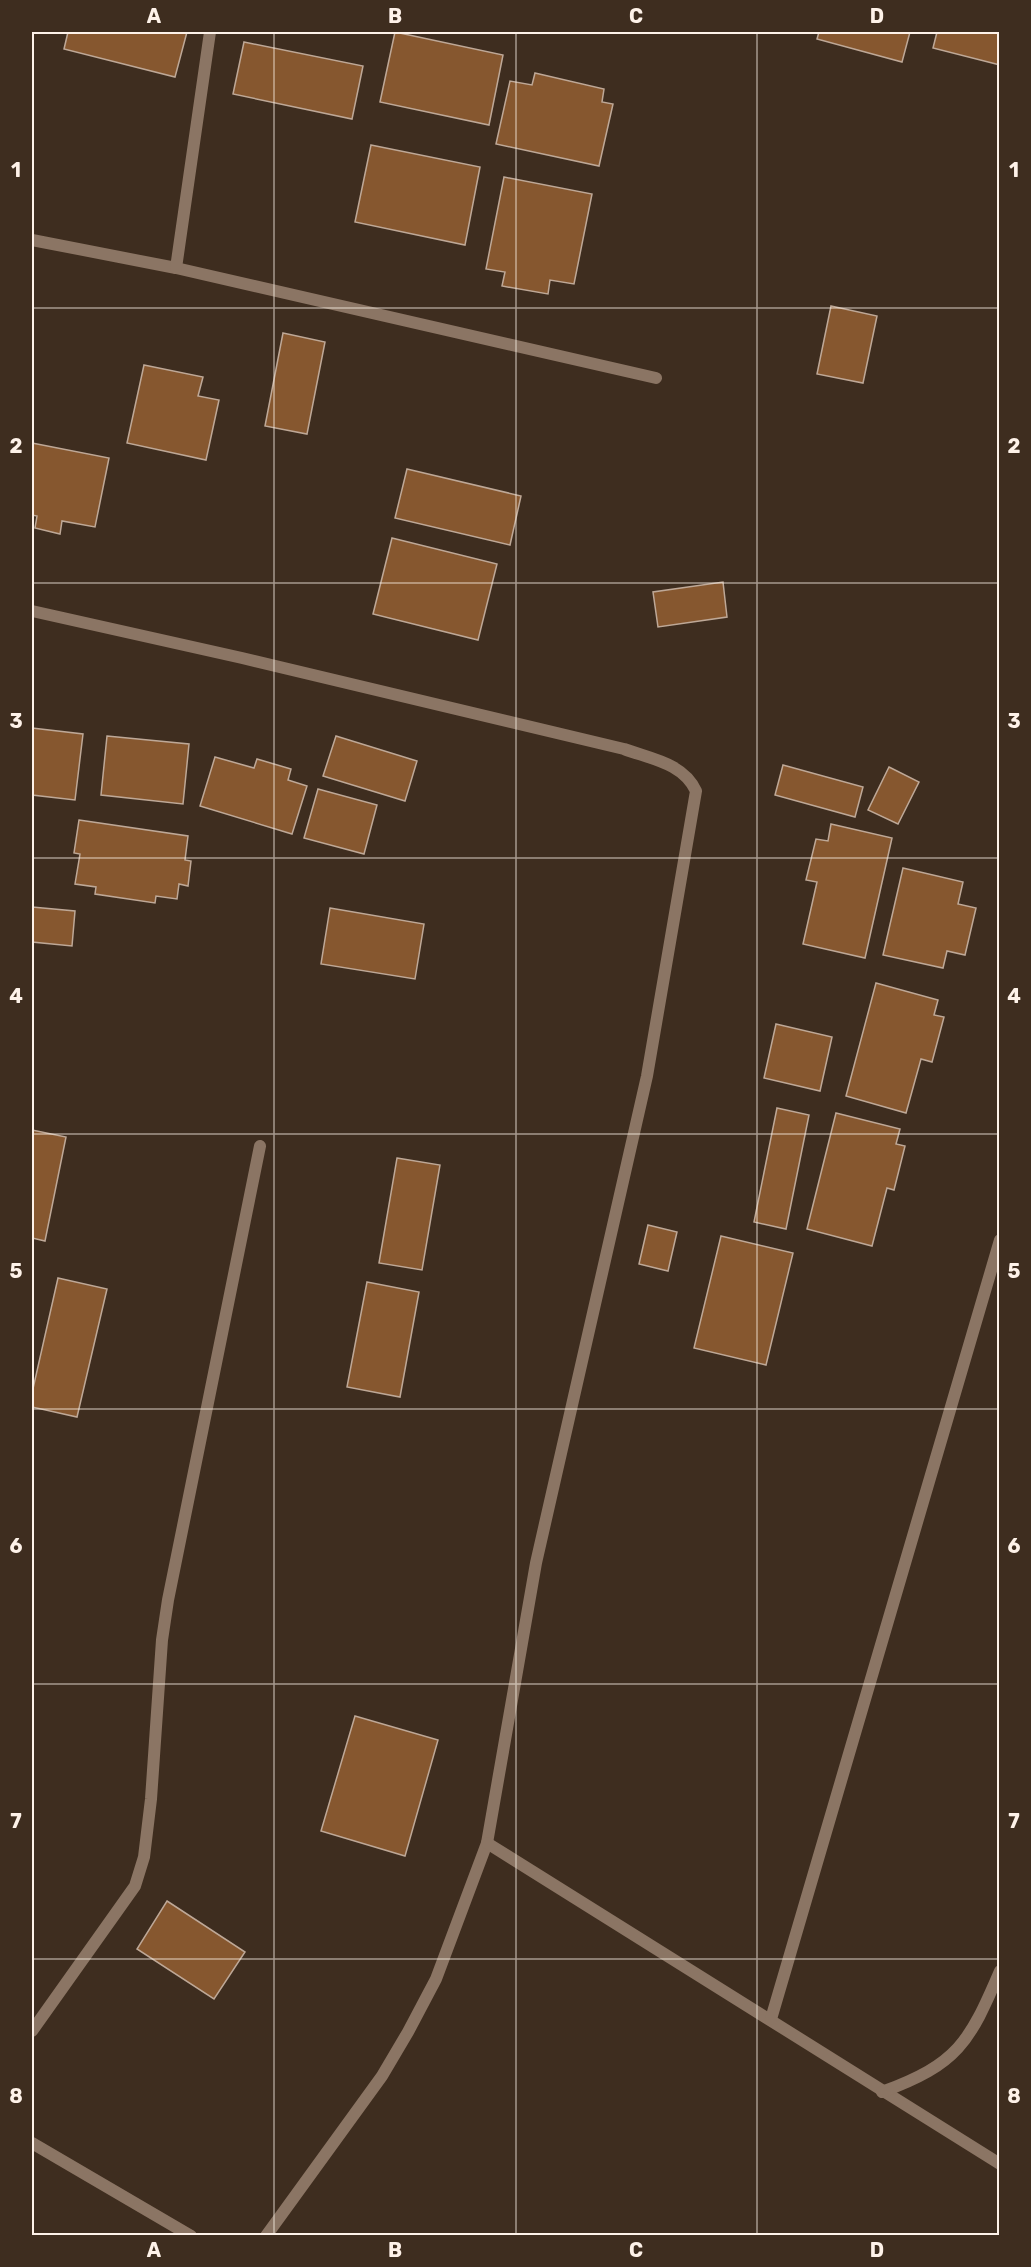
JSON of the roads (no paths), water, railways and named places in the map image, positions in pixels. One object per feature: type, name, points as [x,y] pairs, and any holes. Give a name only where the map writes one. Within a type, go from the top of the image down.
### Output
[{"type":"street","points":[[176,267],[210,32]]},
{"type":"street","points":[[32,240],[176,267],[656,378]]},
{"type":"street","points":[[32,611],[242,658],[624,749],[674,767],[690,780],[696,791],[647,1077],[536,1563],[487,1843],[436,1978],[408,2032],[382,2076],[266,2235]]},
{"type":"street","points":[[32,2031],[135,1886],[144,1857],[151,1798],[162,1640],[168,1600],[260,1146]]},
{"type":"street","points":[[771,2019],[999,1240]]},
{"type":"street","points":[[487,1843],[999,2164]]},
{"type":"street","points":[[882,2092],[933,2070],[958,2052],[982,2013],[999,1971]]},
{"type":"street","points":[[32,2143],[191,2235]]}]
